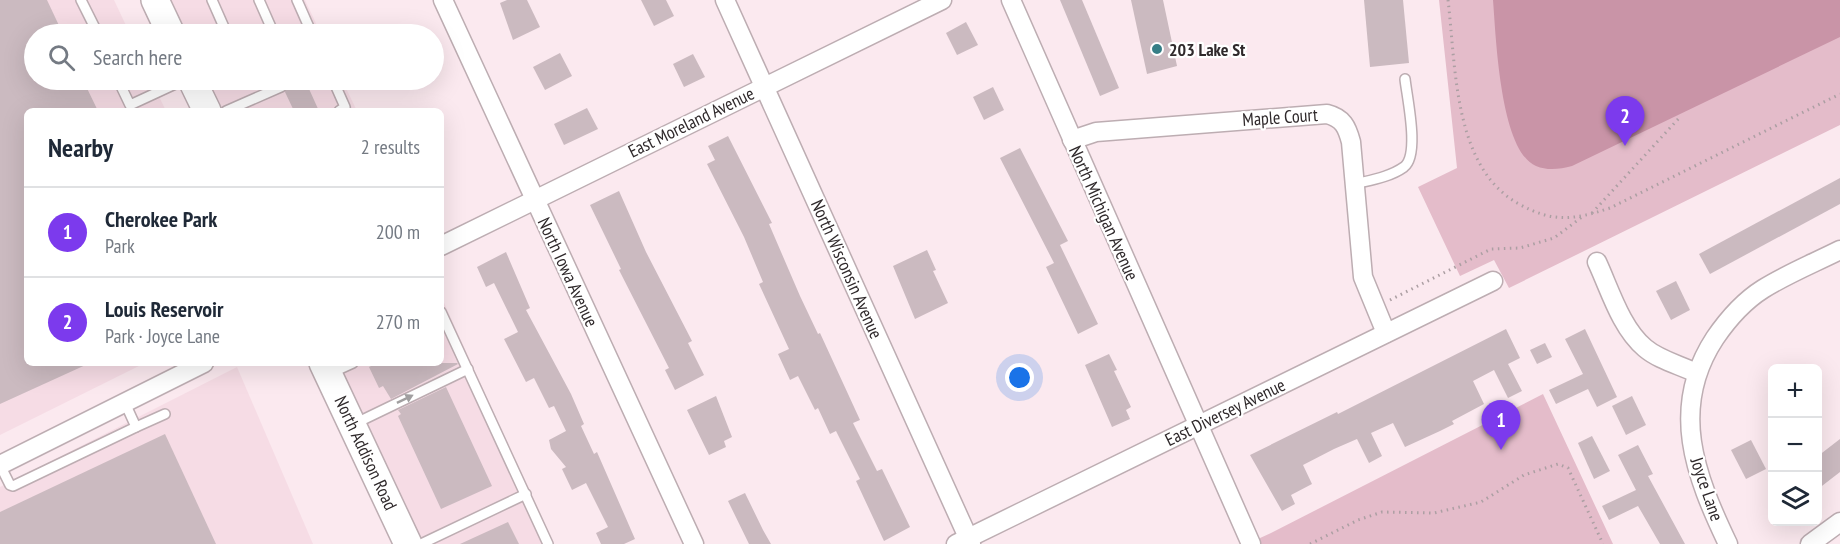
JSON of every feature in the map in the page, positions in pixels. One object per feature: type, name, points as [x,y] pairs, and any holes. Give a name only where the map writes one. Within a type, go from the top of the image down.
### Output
[{"type":"street","points":[[155,0],[166,24]]},
{"type":"street","name":"North Iowa Avenue","points":[[443,0],[694,544]]},
{"type":"street","name":"North Wisconsin Avenue","points":[[724,0],[765,87],[965,542]]},
{"type":"street","name":"East Moreland Avenue","points":[[444,244],[534,198],[942,0]]},
{"type":"street","name":"North Michigan Avenue","points":[[1011,0],[1251,544]]},
{"type":"street","points":[[197,90],[206,108]]},
{"type":"street","name":"Maple Court","points":[[1072,140],[1096,132],[1327,114],[1337,118],[1346,127],[1351,142],[1363,278],[1386,333]]},
{"type":"street","points":[[1597,262],[1627,327],[1637,340],[1658,357],[1696,373],[1718,334],[1744,303],[1784,277],[1840,250]]},
{"type":"street","name":"East Diversey Avenue","points":[[965,542],[1199,424],[1493,281]]},
{"type":"street","points":[[0,465],[193,366]]},
{"type":"street","name":"North Addison Road","points":[[326,369],[408,544]]},
{"type":"street","name":"Joyce Lane","points":[[1696,373],[1690,419],[1692,446],[1698,475],[1728,544]]},
{"type":"street","points":[[1810,544],[1840,522]]},
{"type":"lane","points":[[81,0],[93,24]]},
{"type":"lane","points":[[212,0],[223,24]]},
{"type":"lane","points":[[260,0],[270,24]]},
{"type":"lane","points":[[297,0],[308,24]]},
{"type":"lane","points":[[1355,184],[1388,175],[1406,166],[1413,153],[1405,79]]},
{"type":"lane","points":[[123,90],[132,108],[165,90]]},
{"type":"lane","points":[[233,108],[273,90]]},
{"type":"lane","points":[[336,90],[342,108]]},
{"type":"lane","points":[[444,318],[548,544]]},
{"type":"lane","points":[[352,425],[468,369]]},
{"type":"lane","points":[[125,403],[136,427]]},
{"type":"lane","points":[[0,465],[10,485],[13,486],[165,414]]},
{"type":"lane","points":[[421,544],[526,494]]},
{"type":"path","points":[[1448,0],[1464,120],[1474,154],[1482,170],[1497,189],[1524,207],[1543,216],[1582,217]]},
{"type":"path","points":[[1375,308],[1491,249],[1538,244],[1554,238],[1582,217],[1640,194],[1840,94]]},
{"type":"path","points":[[1591,214],[1680,117]]},
{"type":"path","points":[[1310,544],[1358,520],[1382,512],[1434,513],[1481,502],[1524,475],[1558,464],[1568,468],[1604,544]]},
{"type":"shaded area","points":[[0,0],[114,0],[125,24],[24,24],[24,90],[156,90],[165,108],[24,108],[24,366],[139,366],[0,435]]},
{"type":"shaded area","points":[[164,0],[305,0],[316,24],[176,24]]},
{"type":"shaded area","points":[[1439,0],[1840,0],[1840,125],[1509,288],[1494,260],[1460,276],[1418,187],[1457,168]]},
{"type":"shaded area","points":[[1493,0],[1840,0],[1840,37],[1572,166],[1545,169],[1536,166],[1524,156],[1507,116],[1498,64]]},
{"type":"shaded area","points":[[207,90],[347,90],[356,108],[216,108]]},
{"type":"shaded area","points":[[444,303],[553,544],[422,544],[338,366],[444,366]]},
{"type":"shaded area","points":[[237,367],[313,544],[0,544],[0,487]]},
{"type":"shaded area","points":[[1543,394],[1613,544],[1247,544],[1271,533]]},
{"type":"building","points":[[0,0],[47,0],[58,24],[24,24],[24,90],[88,90],[97,108],[24,108],[24,366],[83,366],[0,404]]},
{"type":"building","points":[[507,0],[527,0],[540,27],[513,40],[500,3]]},
{"type":"building","points":[[641,0],[666,0],[674,16],[654,26]]},
{"type":"building","points":[[1060,0],[1082,0],[1119,88],[1100,96]]},
{"type":"building","name":"203 Lake St","points":[[1131,0],[1163,0],[1177,66],[1147,74]]},
{"type":"building","points":[[1364,0],[1403,0],[1409,63],[1370,67]]},
{"type":"building","points":[[966,22],[978,45],[957,55],[946,33]]},
{"type":"building","points":[[560,53],[572,76],[545,90],[533,67]]},
{"type":"building","points":[[693,54],[705,77],[684,87],[673,64]]},
{"type":"building","points":[[993,87],[1004,110],[984,120],[973,97]]},
{"type":"building","points":[[286,90],[310,90],[318,108],[293,108]]},
{"type":"building","points":[[587,108],[598,129],[564,145],[554,124]]},
{"type":"building","points":[[728,136],[772,223],[769,224],[800,296],[818,334],[820,333],[860,420],[853,423],[877,471],[882,469],[910,527],[884,541],[856,481],[860,479],[836,431],[830,434],[818,408],[815,410],[798,376],[790,380],[778,354],[789,349],[759,284],[763,282],[744,237],[707,164],[715,160],[708,146]]},
{"type":"building","points":[[1020,148],[1068,241],[1060,245],[1098,324],[1078,334],[1046,267],[1054,263],[1000,158]]},
{"type":"building","points":[[1840,178],[1840,204],[1710,274],[1699,254]]},
{"type":"building","points":[[619,191],[646,252],[692,341],[688,343],[704,375],[675,390],[665,370],[669,368],[619,270],[621,269],[590,205]]},
{"type":"building","points":[[927,250],[936,270],[933,271],[948,303],[915,319],[893,266]]},
{"type":"building","points":[[506,252],[530,308],[526,310],[571,394],[584,424],[581,426],[594,454],[597,452],[635,539],[624,544],[601,544],[596,533],[608,527],[586,483],[572,490],[562,469],[566,467],[551,449],[549,440],[566,431],[554,406],[549,408],[534,378],[526,382],[504,339],[518,332],[494,283],[486,287],[477,267]]},
{"type":"building","points":[[1676,281],[1690,310],[1671,320],[1656,291]]},
{"type":"building","points":[[1506,329],[1520,358],[1508,364],[1522,391],[1508,398],[1494,370],[1473,381],[1484,404],[1452,421],[1454,424],[1440,431],[1405,447],[1393,423],[1371,433],[1382,456],[1369,463],[1357,439],[1334,449],[1303,465],[1312,484],[1291,495],[1295,504],[1282,511],[1250,455],[1337,412],[1338,414]]},
{"type":"building","points":[[1585,329],[1617,397],[1597,407],[1588,389],[1556,404],[1549,390],[1583,374],[1565,339]]},
{"type":"building","points":[[1545,343],[1552,357],[1537,364],[1530,350]]},
{"type":"building","points":[[1109,354],[1117,370],[1114,371],[1131,407],[1126,410],[1130,419],[1112,427],[1085,365]]},
{"type":"building","points":[[458,364],[391,399],[383,386],[379,388],[369,367]]},
{"type":"building","points":[[446,387],[492,486],[441,509],[398,416],[401,414],[398,410]]},
{"type":"building","points":[[716,396],[732,437],[724,441],[726,447],[709,455],[687,410]]},
{"type":"building","points":[[1632,396],[1646,425],[1626,435],[1612,406]]},
{"type":"building","points":[[165,434],[216,544],[0,544],[0,512]]},
{"type":"building","points":[[1592,436],[1610,471],[1594,479],[1578,443]]},
{"type":"building","points":[[1840,439],[1840,472],[1822,486],[1822,472],[1822,453]]},
{"type":"building","points":[[1751,440],[1766,469],[1746,479],[1731,450]]},
{"type":"building","points":[[1638,445],[1653,474],[1648,476],[1685,544],[1660,544],[1638,506],[1609,520],[1602,506],[1636,490],[1618,455]]},
{"type":"building","points":[[745,493],[771,544],[749,544],[728,501]]},
{"type":"building","points":[[508,522],[519,544],[460,544]]},
{"type":"place","name":"203 Lake St","points":[[1157,49]]},
{"type":"place","name":"Louis Reservoir","points":[[1625,146]]},
{"type":"place","name":"Cherokee Park","points":[[1501,450]]}]
